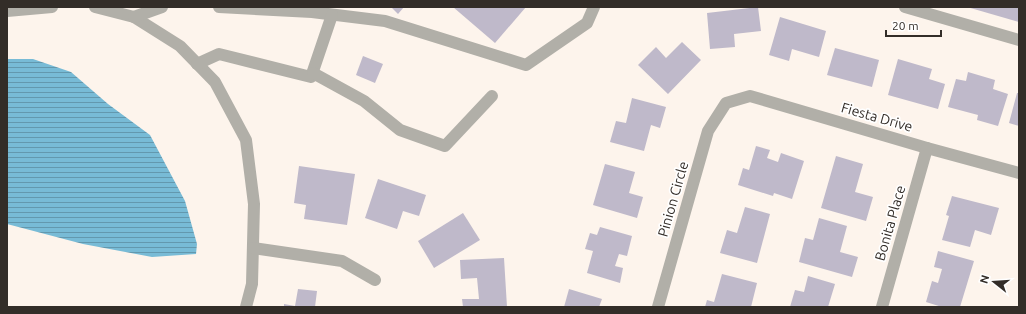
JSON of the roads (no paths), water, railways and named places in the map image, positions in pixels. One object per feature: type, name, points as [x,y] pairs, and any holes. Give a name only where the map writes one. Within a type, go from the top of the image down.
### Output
[{"type":"street","points":[[7,11],[52,7]]},
{"type":"street","points":[[95,7],[134,17],[180,46],[216,82],[246,140],[254,204],[252,284],[246,307]]},
{"type":"street","points":[[134,17],[162,7]]},
{"type":"street","points":[[219,7],[312,12],[385,21],[526,65],[587,24],[594,7]]},
{"type":"street","points":[[905,7],[1019,40]]},
{"type":"street","points":[[197,64],[219,54],[311,77],[332,15]]},
{"type":"street","points":[[313,73],[364,101],[400,130],[445,146],[492,96]]},
{"type":"street","name":"Fiesta Drive","points":[[726,103],[750,96],[927,148],[1019,173]]},
{"type":"street","name":"Pinion Circle","points":[[658,307],[708,131],[726,103]]},
{"type":"street","name":"Bonita Place","points":[[882,307],[927,148]]},
{"type":"street","points":[[253,248],[342,261],[375,280]]},
{"type":"water","points":[[7,59],[33,59],[71,72],[108,104],[150,135],[185,201],[197,244],[196,254],[152,257],[83,244],[7,224]]}]
